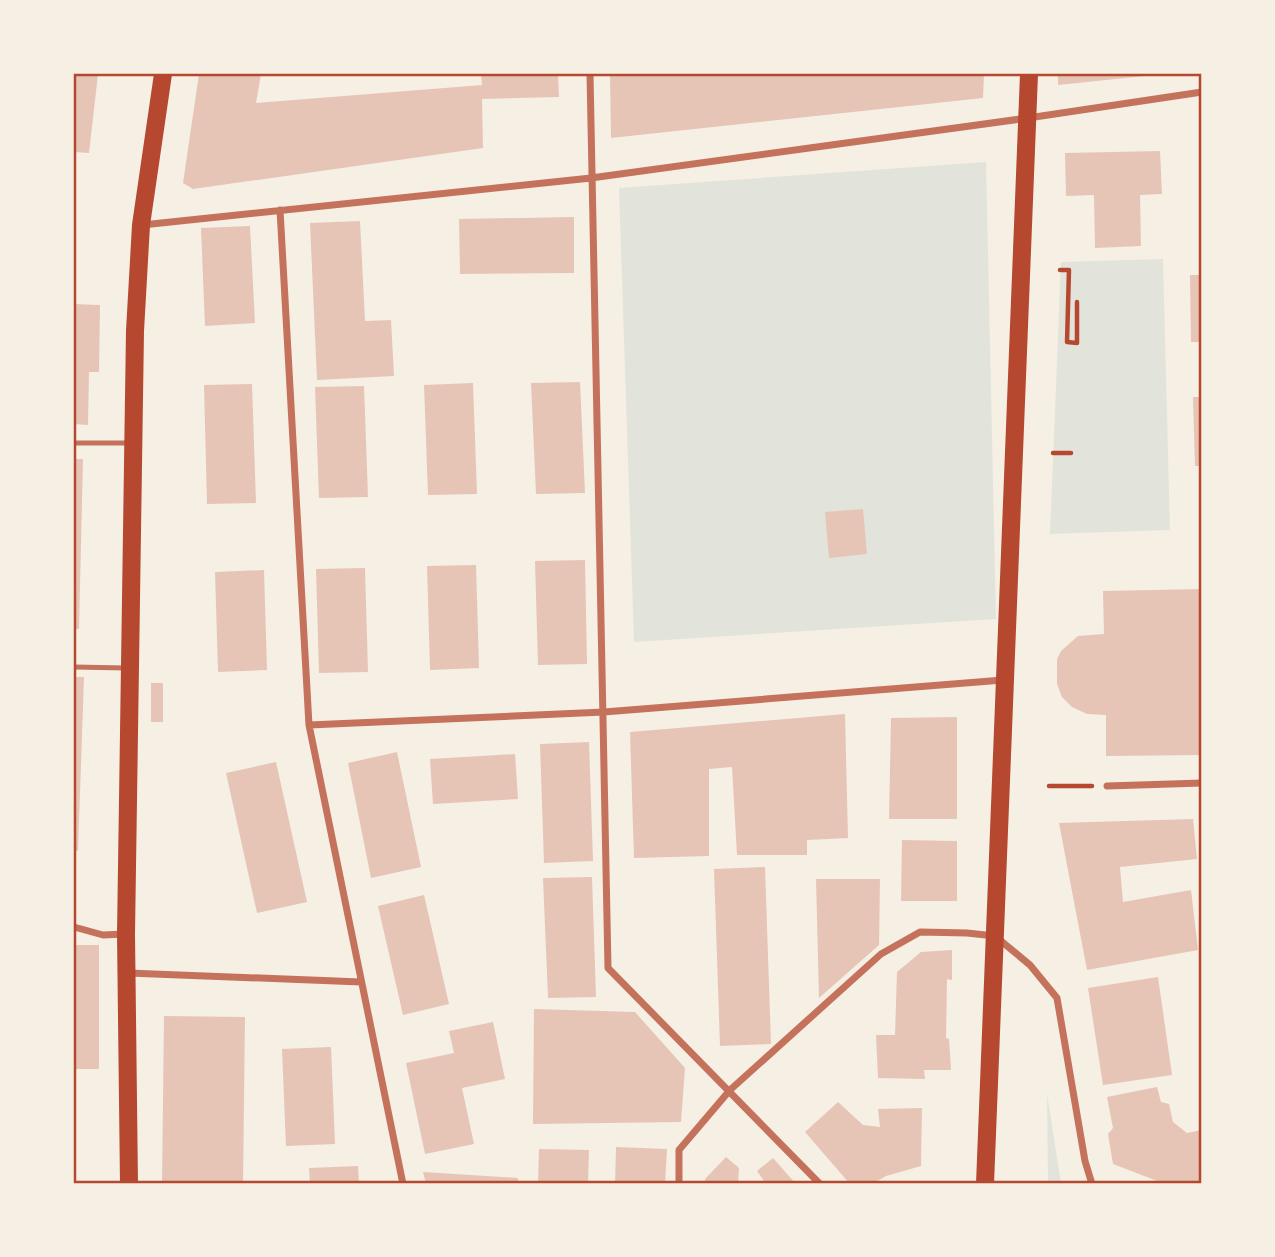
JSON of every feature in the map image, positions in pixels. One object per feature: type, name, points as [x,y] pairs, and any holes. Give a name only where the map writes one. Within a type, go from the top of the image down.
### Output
[{"type":"main road","points":[[129,1184],[126,934],[135,331],[141,225],[163,74]]},
{"type":"main road","points":[[985,1184],[1029,74]]},
{"type":"street","points":[[590,74],[608,968],[820,1184]]},
{"type":"street","points":[[141,225],[591,178],[1202,92]]},
{"type":"street","points":[[280,210],[309,725],[403,1184]]},
{"type":"street","points":[[309,725],[604,712],[1005,679]]},
{"type":"street","points":[[1107,786],[1202,783]]},
{"type":"street","points":[[74,927],[103,935],[126,934]]},
{"type":"street","points":[[679,1184],[679,1150],[730,1090],[881,954],[920,932],[995,936],[1030,965],[1057,998],[1085,1161],[1092,1184]]},
{"type":"street","points":[[126,973],[361,982]]},
{"type":"lane","points":[[74,443],[133,443]]},
{"type":"lane","points":[[74,667],[130,668]]},
{"type":"path","points":[[1060,270],[1069,270],[1067,342],[1077,343],[1077,302]]},
{"type":"path","points":[[1054,453],[1071,453]]},
{"type":"path","points":[[1049,786],[1107,786]]},
{"type":"shaded area","points":[[986,162],[996,619],[634,642],[619,188]]},
{"type":"shaded area","points":[[1163,259],[1170,530],[1050,534],[1061,262]]},
{"type":"shaded area","points":[[1047,1094],[1061,1183],[1048,1183]]},
{"type":"building","points":[[74,74],[98,74],[89,153],[74,152]]},
{"type":"building","points":[[199,74],[261,74],[256,103],[482,85],[481,74],[558,74],[559,97],[482,99],[483,148],[193,189],[183,183]]},
{"type":"building","points":[[610,74],[984,74],[983,98],[611,138]]},
{"type":"building","points":[[1058,74],[1154,74],[1154,75],[1058,85]]},
{"type":"building","points":[[1160,151],[1162,194],[1140,195],[1141,246],[1095,248],[1094,195],[1066,196],[1065,153]]},
{"type":"building","points":[[574,217],[574,273],[460,274],[459,219]]},
{"type":"building","points":[[360,221],[365,321],[391,320],[394,376],[317,380],[310,223]]},
{"type":"building","points":[[250,226],[255,323],[205,326],[201,228]]},
{"type":"building","points":[[1190,275],[1202,275],[1202,342],[1191,342]]},
{"type":"building","points":[[74,304],[100,305],[99,372],[89,372],[88,425],[74,424]]},
{"type":"building","points":[[580,382],[585,493],[536,494],[531,383]]},
{"type":"building","points":[[473,383],[477,494],[428,495],[424,385]]},
{"type":"building","points":[[252,384],[256,503],[207,504],[204,385]]},
{"type":"building","points":[[364,386],[368,497],[319,498],[315,387]]},
{"type":"building","points":[[1193,397],[1202,397],[1202,466],[1195,466]]},
{"type":"building","points":[[74,459],[83,459],[79,629],[74,629]]},
{"type":"building","points":[[863,509],[867,554],[829,558],[825,512]]},
{"type":"building","points":[[585,560],[587,664],[538,665],[535,561]]},
{"type":"building","points":[[476,565],[479,668],[430,670],[427,566]]},
{"type":"building","points":[[365,568],[368,672],[319,673],[316,569]]},
{"type":"building","points":[[264,570],[267,670],[218,672],[215,572]]},
{"type":"building","points":[[1202,589],[1202,755],[1106,756],[1106,715],[1087,714],[1072,707],[1062,697],[1057,684],[1057,659],[1061,651],[1078,636],[1104,634],[1103,591]]},
{"type":"building","points":[[74,677],[84,677],[78,851],[74,851]]},
{"type":"building","points":[[151,683],[163,683],[163,722],[151,722]]},
{"type":"building","points":[[845,714],[848,838],[807,840],[807,855],[737,855],[732,767],[709,769],[709,856],[634,858],[630,732]]},
{"type":"building","points":[[957,717],[957,819],[889,819],[891,718]]},
{"type":"building","points":[[589,742],[593,861],[544,863],[540,744]]},
{"type":"building","points":[[397,752],[421,867],[371,878],[348,763]]},
{"type":"building","points":[[515,754],[518,799],[433,804],[430,759]]},
{"type":"building","points":[[276,762],[307,902],[257,913],[226,773]]},
{"type":"building","points":[[1193,819],[1197,859],[1120,867],[1123,902],[1191,890],[1198,950],[1087,970],[1059,823]]},
{"type":"building","points":[[902,840],[957,841],[957,901],[901,901]]},
{"type":"building","points":[[765,867],[771,1044],[720,1046],[714,869]]},
{"type":"building","points":[[592,877],[596,997],[548,998],[543,878]]},
{"type":"building","points":[[816,879],[880,879],[879,945],[819,998]]},
{"type":"building","points":[[424,895],[449,1004],[403,1015],[378,906]]},
{"type":"building","points":[[74,945],[99,945],[99,1069],[74,1069]]},
{"type":"building","points":[[952,950],[952,980],[947,979],[946,1038],[949,1039],[951,1070],[924,1070],[925,1079],[878,1078],[876,1035],[895,1035],[897,972],[921,952]]},
{"type":"building","points":[[1158,977],[1172,1075],[1103,1085],[1088,988]]},
{"type":"building","points":[[534,1009],[635,1012],[685,1068],[681,1122],[533,1124]]},
{"type":"building","points":[[164,1016],[245,1017],[243,1184],[162,1184]]},
{"type":"building","points":[[493,1022],[505,1079],[462,1088],[474,1144],[425,1154],[406,1063],[454,1053],[449,1031]]},
{"type":"building","points":[[331,1047],[335,1144],[286,1146],[282,1049]]},
{"type":"building","points":[[1157,1087],[1161,1102],[1169,1104],[1173,1122],[1187,1133],[1202,1130],[1202,1184],[1165,1184],[1113,1164],[1108,1134],[1113,1128],[1107,1097]]},
{"type":"building","points":[[838,1102],[863,1125],[880,1127],[878,1109],[922,1108],[921,1166],[886,1176],[872,1184],[850,1184],[805,1132]]},
{"type":"building","points":[[616,1147],[667,1149],[665,1184],[615,1184]]},
{"type":"building","points":[[539,1149],[589,1150],[588,1184],[538,1184]]},
{"type":"building","points":[[726,1157],[739,1168],[738,1184],[705,1184],[705,1179]]},
{"type":"building","points":[[773,1158],[796,1184],[766,1184],[757,1171]]},
{"type":"building","points":[[358,1166],[359,1184],[310,1184],[309,1168]]},
{"type":"building","points":[[423,1172],[518,1178],[518,1184],[426,1184]]}]
